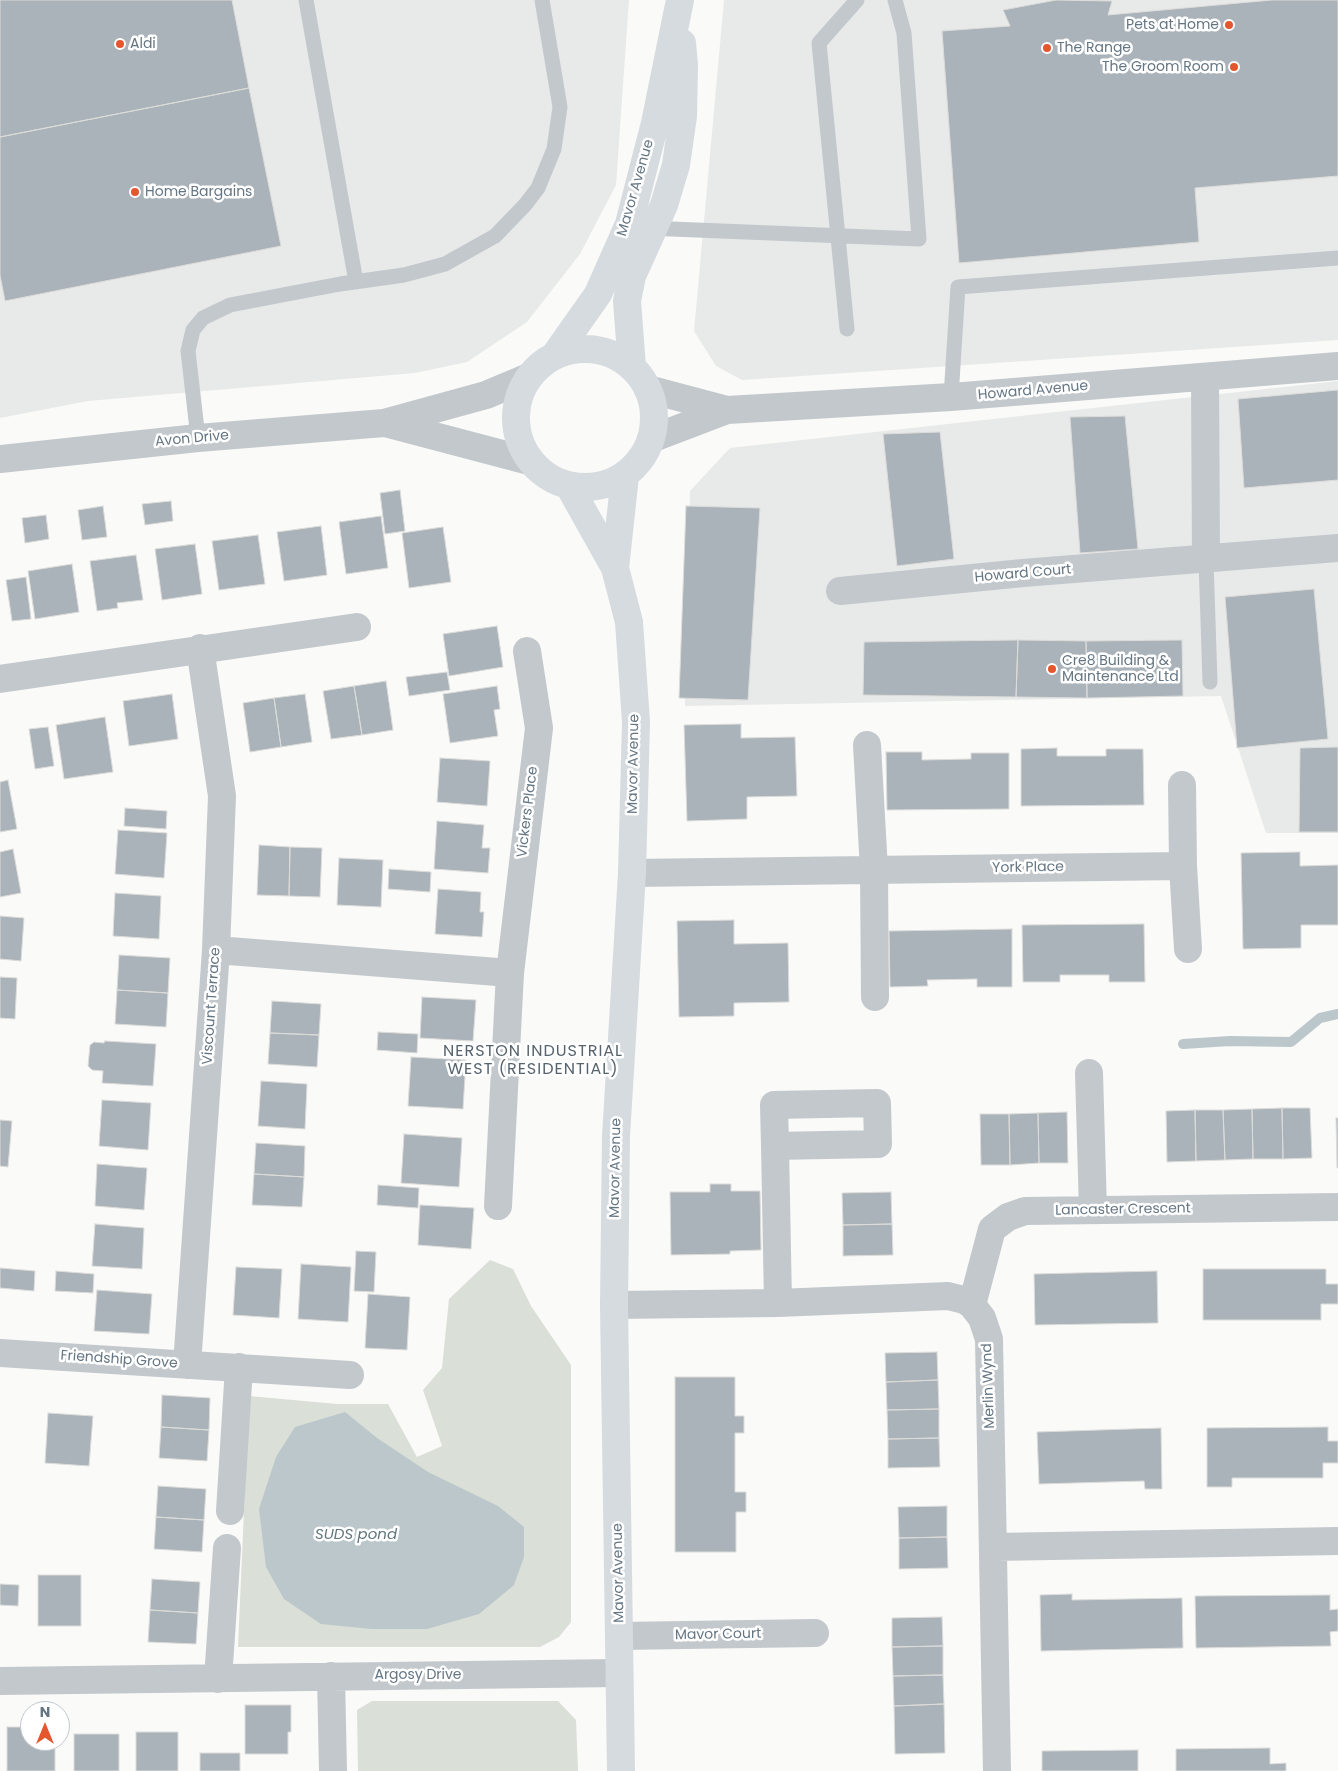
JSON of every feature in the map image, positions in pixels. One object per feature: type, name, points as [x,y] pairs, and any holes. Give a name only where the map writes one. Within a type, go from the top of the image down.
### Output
[{"type":"street","name":"Mavor Avenue","points":[[555,355],[598,294],[641,227],[664,204],[676,165],[683,116],[684,65],[680,3]]},
{"type":"street","name":"Mavor Avenue","points":[[632,367],[627,301],[641,227]]},
{"type":"street","points":[[575,349],[596,350],[615,356],[632,367],[648,389],[653,406],[654,422],[651,439],[641,460],[624,476],[607,484],[588,488],[569,486],[547,477],[529,461],[519,440],[515,418],[519,396],[529,377],[541,364],[555,355],[575,349]]},
{"type":"street","name":"Howard Avenue","points":[[651,439],[727,410],[951,398],[1338,366]]},
{"type":"street","name":"Avon Drive","points":[[0,459],[198,438],[384,423],[486,395],[529,377]]},
{"type":"street","points":[[1205,377],[1206,560]]},
{"type":"street","name":"Howard Avenue","points":[[648,389],[727,410]]},
{"type":"street","name":"Avon Drive","points":[[384,423],[529,461]]},
{"type":"street","name":"Mavor Avenue","points":[[615,568],[624,476]]},
{"type":"street","name":"Mavor Avenue","points":[[569,486],[615,568],[629,622],[636,722],[632,873],[616,1136],[614,1305],[621,1771]]},
{"type":"street","name":"Howard Court","points":[[840,591],[1023,573],[1206,560],[1338,548]]},
{"type":"street","points":[[0,679],[200,648],[357,627]]},
{"type":"street","name":"Viscount Terrace","points":[[187,1364],[216,950],[222,796],[200,648]]},
{"type":"street","name":"Vickers Place","points":[[498,1206],[510,973],[539,728],[527,651]]},
{"type":"street","points":[[867,744],[874,870],[875,997]]},
{"type":"street","points":[[1182,785],[1183,866],[1188,949]]},
{"type":"street","name":"York Place","points":[[632,873],[1183,866]]},
{"type":"street","points":[[216,950],[510,973]]},
{"type":"street","points":[[1089,1073],[1093,1210]]},
{"type":"street","points":[[775,1146],[778,1303]]},
{"type":"street","name":"Lancaster Crescent","points":[[972,1305],[992,1229],[1008,1217],[1025,1211],[1338,1207]]},
{"type":"street","points":[[614,1305],[778,1303],[948,1296],[964,1300],[972,1305]]},
{"type":"street","name":"Merlin Wynd","points":[[972,1305],[982,1318],[989,1339],[997,1771]]},
{"type":"street","name":"Friendship Grove","points":[[0,1353],[350,1375]]},
{"type":"street","points":[[230,1510],[238,1367]]},
{"type":"street","points":[[994,1547],[1338,1541]]},
{"type":"street","points":[[218,1679],[227,1548]]},
{"type":"street","name":"Mavor Court","points":[[620,1636],[815,1633]]},
{"type":"street","name":"Argosy Drive","points":[[0,1681],[619,1673]]},
{"type":"street","points":[[331,1676],[333,1771]]},
{"type":"lane","points":[[306,0],[356,282]]},
{"type":"lane","points":[[198,438],[188,351],[193,330],[203,318],[230,305],[404,275],[445,264],[495,236],[538,188],[554,149],[560,107],[542,0]]},
{"type":"lane","points":[[847,328],[819,44],[857,0]]},
{"type":"lane","points":[[641,227],[919,239],[904,33],[895,0]]},
{"type":"lane","points":[[951,398],[958,287],[1338,258]]},
{"type":"lane","points":[[1206,560],[1210,682]]},
{"type":"shaded area","points":[[0,0],[629,0],[616,185],[580,254],[527,322],[467,362],[415,373],[88,401],[0,418]]},
{"type":"shaded area","points":[[724,0],[1338,0],[1338,340],[742,380],[716,366],[694,331]]},
{"type":"shaded area","points":[[1338,381],[1338,833],[1266,833],[1221,696],[685,706],[690,491],[730,448]]},
{"type":"shaded area","points":[[490,1260],[513,1269],[531,1306],[571,1365],[571,1622],[559,1637],[540,1647],[238,1647],[249,1396],[337,1404],[388,1404],[417,1457],[442,1446],[423,1390],[442,1368],[449,1299]]},
{"type":"shaded area","points":[[372,1701],[558,1701],[576,1720],[578,1771],[358,1771],[357,1710]]},
{"type":"water","name":"SUDS pond","points":[[345,1412],[377,1438],[428,1472],[498,1506],[524,1527],[524,1557],[514,1585],[479,1614],[427,1629],[372,1629],[321,1624],[284,1599],[266,1567],[259,1509],[276,1457],[295,1427]]},
{"type":"building","name":"Aldi","points":[[0,0],[232,0],[249,88],[0,137]]},
{"type":"building","points":[[1056,0],[1112,1],[1108,15],[1272,0],[1338,0],[1338,176],[1195,188],[1199,242],[959,263],[942,31],[1010,26],[1003,10]]},
{"type":"building","name":"Home Bargains","points":[[249,88],[281,246],[5,301],[0,275],[0,137]]},
{"type":"building","points":[[1338,390],[1338,480],[1244,488],[1238,399]]},
{"type":"building","points":[[1125,416],[1138,549],[1080,553],[1070,417]]},
{"type":"building","points":[[940,432],[954,559],[897,566],[883,434]]},
{"type":"building","points":[[400,490],[405,531],[385,534],[380,493]]},
{"type":"building","points":[[171,501],[173,521],[145,525],[142,504]]},
{"type":"building","points":[[103,506],[107,537],[82,540],[78,510]]},
{"type":"building","points":[[686,506],[760,508],[748,700],[679,698]]},
{"type":"building","points":[[46,515],[49,539],[25,543],[22,518]]},
{"type":"building","points":[[381,516],[388,568],[346,574],[339,522]]},
{"type":"building","points":[[321,526],[327,575],[284,581],[277,532]]},
{"type":"building","points":[[443,527],[451,582],[409,588],[402,533]]},
{"type":"building","points":[[258,535],[265,584],[219,590],[212,541]]},
{"type":"building","points":[[195,544],[202,594],[162,600],[155,549]]},
{"type":"building","points":[[136,555],[143,600],[117,603],[118,608],[97,611],[90,561]]},
{"type":"building","points":[[72,564],[79,612],[35,619],[28,571]]},
{"type":"building","points":[[26,577],[31,619],[12,621],[6,580]]},
{"type":"building","points":[[1314,589],[1328,739],[1237,748],[1225,597]]},
{"type":"building","points":[[497,626],[503,667],[449,676],[443,634]]},
{"type":"building","name":"Cre8 Building & Maintenance Ltd","points":[[1018,640],[1086,641],[1087,698],[1016,697]]},
{"type":"building","points":[[1018,640],[1016,697],[863,695],[864,642]]},
{"type":"building","points":[[1182,640],[1183,696],[1087,698],[1086,641]]},
{"type":"building","points":[[447,672],[450,690],[409,696],[406,677]]},
{"type":"building","points":[[386,681],[393,730],[362,735],[354,686]]},
{"type":"building","points":[[354,686],[362,735],[331,739],[323,691]]},
{"type":"building","points":[[497,686],[500,709],[494,710],[498,736],[450,743],[443,694]]},
{"type":"building","points":[[172,694],[178,739],[129,746],[123,701]]},
{"type":"building","points":[[305,694],[312,742],[281,747],[274,698]]},
{"type":"building","points":[[274,698],[281,747],[250,752],[243,703]]},
{"type":"building","points":[[105,717],[113,772],[64,779],[56,725]]},
{"type":"building","points":[[741,724],[741,738],[795,737],[797,796],[747,797],[747,819],[687,821],[684,725]]},
{"type":"building","points":[[48,727],[54,766],[35,769],[29,729]]},
{"type":"building","points":[[1338,747],[1338,832],[1299,832],[1300,748]]},
{"type":"building","points":[[1057,748],[1057,756],[1106,756],[1106,749],[1143,749],[1144,805],[1021,806],[1021,749]]},
{"type":"building","points":[[886,752],[922,752],[922,760],[971,759],[971,753],[1009,753],[1009,809],[887,810]]},
{"type":"building","points":[[440,758],[490,761],[487,806],[437,802]]},
{"type":"building","points":[[8,780],[17,829],[0,832],[0,782]]},
{"type":"building","points":[[125,808],[167,811],[166,829],[124,826]]},
{"type":"building","points":[[437,821],[484,825],[482,848],[490,848],[488,873],[434,869]]},
{"type":"building","points":[[118,830],[167,833],[164,878],[115,874]]},
{"type":"building","points":[[259,845],[290,847],[289,896],[257,895]]},
{"type":"building","points":[[290,847],[322,848],[320,897],[289,896]]},
{"type":"building","points":[[13,849],[21,893],[0,897],[0,852]]},
{"type":"building","points":[[1300,852],[1300,866],[1338,865],[1338,925],[1301,925],[1301,948],[1243,949],[1241,853]]},
{"type":"building","points":[[339,858],[383,860],[381,907],[337,905]]},
{"type":"building","points":[[389,869],[431,872],[430,892],[388,889]]},
{"type":"building","points":[[438,889],[481,892],[480,912],[484,912],[482,937],[435,934]]},
{"type":"building","points":[[115,893],[161,896],[159,939],[113,936]]},
{"type":"building","points":[[0,916],[24,918],[21,961],[0,959]]},
{"type":"building","points":[[734,920],[734,944],[788,943],[789,1002],[734,1003],[734,1016],[679,1017],[677,921]]},
{"type":"building","points":[[1144,924],[1145,982],[1109,982],[1109,975],[1060,975],[1060,982],[1023,982],[1022,925]]},
{"type":"building","points":[[1012,929],[1012,987],[977,987],[977,979],[927,980],[928,986],[890,987],[889,931]]},
{"type":"building","points":[[119,955],[170,958],[168,993],[117,990]]},
{"type":"building","points":[[0,977],[17,978],[15,1019],[0,1018]]},
{"type":"building","points":[[117,990],[168,993],[166,1027],[115,1024]]},
{"type":"building","points":[[422,997],[476,1000],[473,1041],[420,1038]]},
{"type":"building","points":[[272,1001],[321,1004],[319,1035],[270,1033]]},
{"type":"building","points":[[378,1032],[418,1034],[417,1053],[377,1050]]},
{"type":"building","points":[[270,1033],[319,1035],[317,1067],[268,1064]]},
{"type":"building","points":[[105,1041],[156,1044],[153,1086],[102,1083],[103,1071],[92,1070],[88,1066],[90,1045],[94,1042],[104,1043]]},
{"type":"building","points":[[411,1057],[466,1060],[463,1109],[408,1106]]},
{"type":"building","points":[[261,1081],[307,1084],[305,1129],[258,1126]]},
{"type":"building","points":[[102,1100],[151,1103],[148,1150],[99,1146]]},
{"type":"building","points":[[1282,1108],[1310,1108],[1312,1158],[1283,1159]]},
{"type":"building","points":[[1282,1108],[1283,1159],[1253,1159],[1252,1109]]},
{"type":"building","points":[[1252,1109],[1253,1159],[1225,1160],[1223,1110]]},
{"type":"building","points":[[1195,1110],[1196,1161],[1167,1162],[1166,1111]]},
{"type":"building","points":[[1195,1110],[1223,1110],[1225,1160],[1196,1161]]},
{"type":"building","points":[[1067,1112],[1068,1163],[1039,1163],[1038,1113]]},
{"type":"building","points":[[1038,1113],[1039,1163],[1010,1165],[1009,1114]]},
{"type":"building","points":[[980,1114],[1009,1114],[1010,1165],[981,1165]]},
{"type":"building","points":[[1336,1118],[1338,1118],[1338,1168],[1337,1168]]},
{"type":"building","points":[[0,1120],[12,1121],[8,1167],[0,1166]]},
{"type":"building","points":[[404,1134],[462,1138],[459,1187],[401,1183]]},
{"type":"building","points":[[256,1143],[305,1146],[304,1177],[254,1174]]},
{"type":"building","points":[[97,1164],[147,1168],[144,1210],[95,1206]]},
{"type":"building","points":[[254,1174],[304,1177],[302,1207],[252,1205]]},
{"type":"building","points":[[710,1184],[731,1184],[731,1191],[760,1191],[761,1250],[730,1251],[730,1254],[671,1255],[670,1192],[710,1192]]},
{"type":"building","points":[[378,1185],[419,1188],[418,1208],[377,1205]]},
{"type":"building","points":[[891,1192],[892,1224],[843,1225],[842,1193]]},
{"type":"building","points":[[420,1205],[474,1208],[471,1249],[418,1245]]},
{"type":"building","points":[[95,1224],[144,1228],[142,1269],[92,1266]]},
{"type":"building","points":[[892,1224],[893,1255],[843,1256],[843,1225]]},
{"type":"building","points":[[356,1251],[376,1252],[374,1292],[354,1291]]},
{"type":"building","points":[[301,1264],[351,1267],[348,1322],[298,1319]]},
{"type":"building","points":[[236,1267],[282,1269],[279,1318],[233,1315]]},
{"type":"building","points":[[0,1268],[35,1271],[34,1291],[0,1288]]},
{"type":"building","points":[[1203,1269],[1326,1269],[1326,1284],[1338,1284],[1338,1304],[1321,1304],[1321,1320],[1203,1320]]},
{"type":"building","points":[[56,1271],[94,1274],[93,1293],[55,1291]]},
{"type":"building","points":[[1157,1271],[1158,1323],[1035,1325],[1034,1274]]},
{"type":"building","points":[[97,1290],[152,1294],[149,1334],[94,1331]]},
{"type":"building","points":[[368,1294],[410,1297],[407,1350],[365,1348]]},
{"type":"building","points":[[937,1352],[938,1380],[886,1382],[885,1353]]},
{"type":"building","points":[[675,1377],[735,1377],[735,1416],[744,1416],[744,1433],[735,1433],[735,1492],[746,1492],[746,1512],[736,1512],[736,1552],[675,1552]]},
{"type":"building","points":[[938,1380],[939,1409],[887,1410],[886,1382]]},
{"type":"building","points":[[162,1395],[210,1398],[209,1430],[161,1427]]},
{"type":"building","points":[[939,1409],[939,1438],[888,1439],[887,1410]]},
{"type":"building","points":[[48,1413],[93,1416],[89,1466],[45,1463]]},
{"type":"building","points":[[161,1427],[209,1430],[207,1461],[159,1458]]},
{"type":"building","points":[[1328,1427],[1328,1441],[1338,1441],[1338,1463],[1323,1463],[1323,1478],[1232,1478],[1232,1487],[1207,1487],[1207,1428]]},
{"type":"building","points":[[1161,1428],[1162,1489],[1145,1489],[1144,1481],[1039,1484],[1037,1432]]},
{"type":"building","points":[[939,1438],[940,1467],[888,1468],[888,1439]]},
{"type":"building","points":[[158,1486],[206,1489],[204,1520],[156,1517]]},
{"type":"building","points":[[947,1506],[947,1537],[899,1538],[898,1507]]},
{"type":"building","points":[[156,1517],[204,1520],[202,1552],[154,1549]]},
{"type":"building","points":[[947,1537],[948,1568],[899,1569],[899,1538]]},
{"type":"building","points":[[38,1575],[81,1575],[81,1626],[38,1626]]},
{"type":"building","points":[[152,1579],[200,1582],[198,1613],[150,1610]]},
{"type":"building","points":[[0,1584],[19,1585],[18,1606],[0,1605]]},
{"type":"building","points":[[1072,1594],[1072,1600],[1182,1598],[1183,1648],[1041,1651],[1040,1595]]},
{"type":"building","points":[[1330,1595],[1330,1610],[1338,1609],[1338,1631],[1330,1632],[1331,1646],[1196,1648],[1195,1596]]},
{"type":"building","points":[[150,1610],[198,1613],[196,1644],[148,1642]]},
{"type":"building","points":[[942,1617],[943,1646],[892,1647],[892,1618]]},
{"type":"building","points":[[943,1646],[943,1675],[893,1676],[892,1647]]},
{"type":"building","points":[[943,1675],[944,1704],[894,1706],[893,1676]]},
{"type":"building","points":[[944,1704],[945,1753],[895,1754],[894,1706]]},
{"type":"building","points":[[245,1705],[291,1705],[291,1732],[288,1732],[288,1754],[245,1754]]},
{"type":"building","points":[[7,1727],[20,1727],[20,1751],[55,1751],[55,1771],[7,1771]]},
{"type":"building","points":[[136,1732],[178,1732],[178,1771],[136,1771]]},
{"type":"building","points":[[74,1734],[119,1734],[119,1771],[74,1771]]},
{"type":"building","points":[[1270,1748],[1270,1764],[1286,1763],[1286,1771],[1176,1771],[1176,1749]]},
{"type":"building","points":[[1138,1750],[1138,1771],[1042,1771],[1042,1751]]},
{"type":"building","points":[[200,1753],[240,1753],[240,1771],[200,1771]]},
{"type":"waterway","points":[[1183,1044],[1230,1041],[1291,1042],[1320,1018],[1338,1014]]},
{"type":"place","name":"Pets at Home","points":[[1229,25]]},
{"type":"place","name":"Aldi","points":[[120,44]]},
{"type":"place","name":"The Range","points":[[1047,48]]},
{"type":"place","name":"The Groom Room","points":[[1234,67]]},
{"type":"place","name":"Home Bargains","points":[[135,192]]},
{"type":"place","name":"Cre8 Building & Maintenance Ltd","points":[[1052,669]]},
{"type":"district","name":"NERSTON INDUSTRIAL WEST (RESIDENTIAL)","points":[[533,1061]]}]
